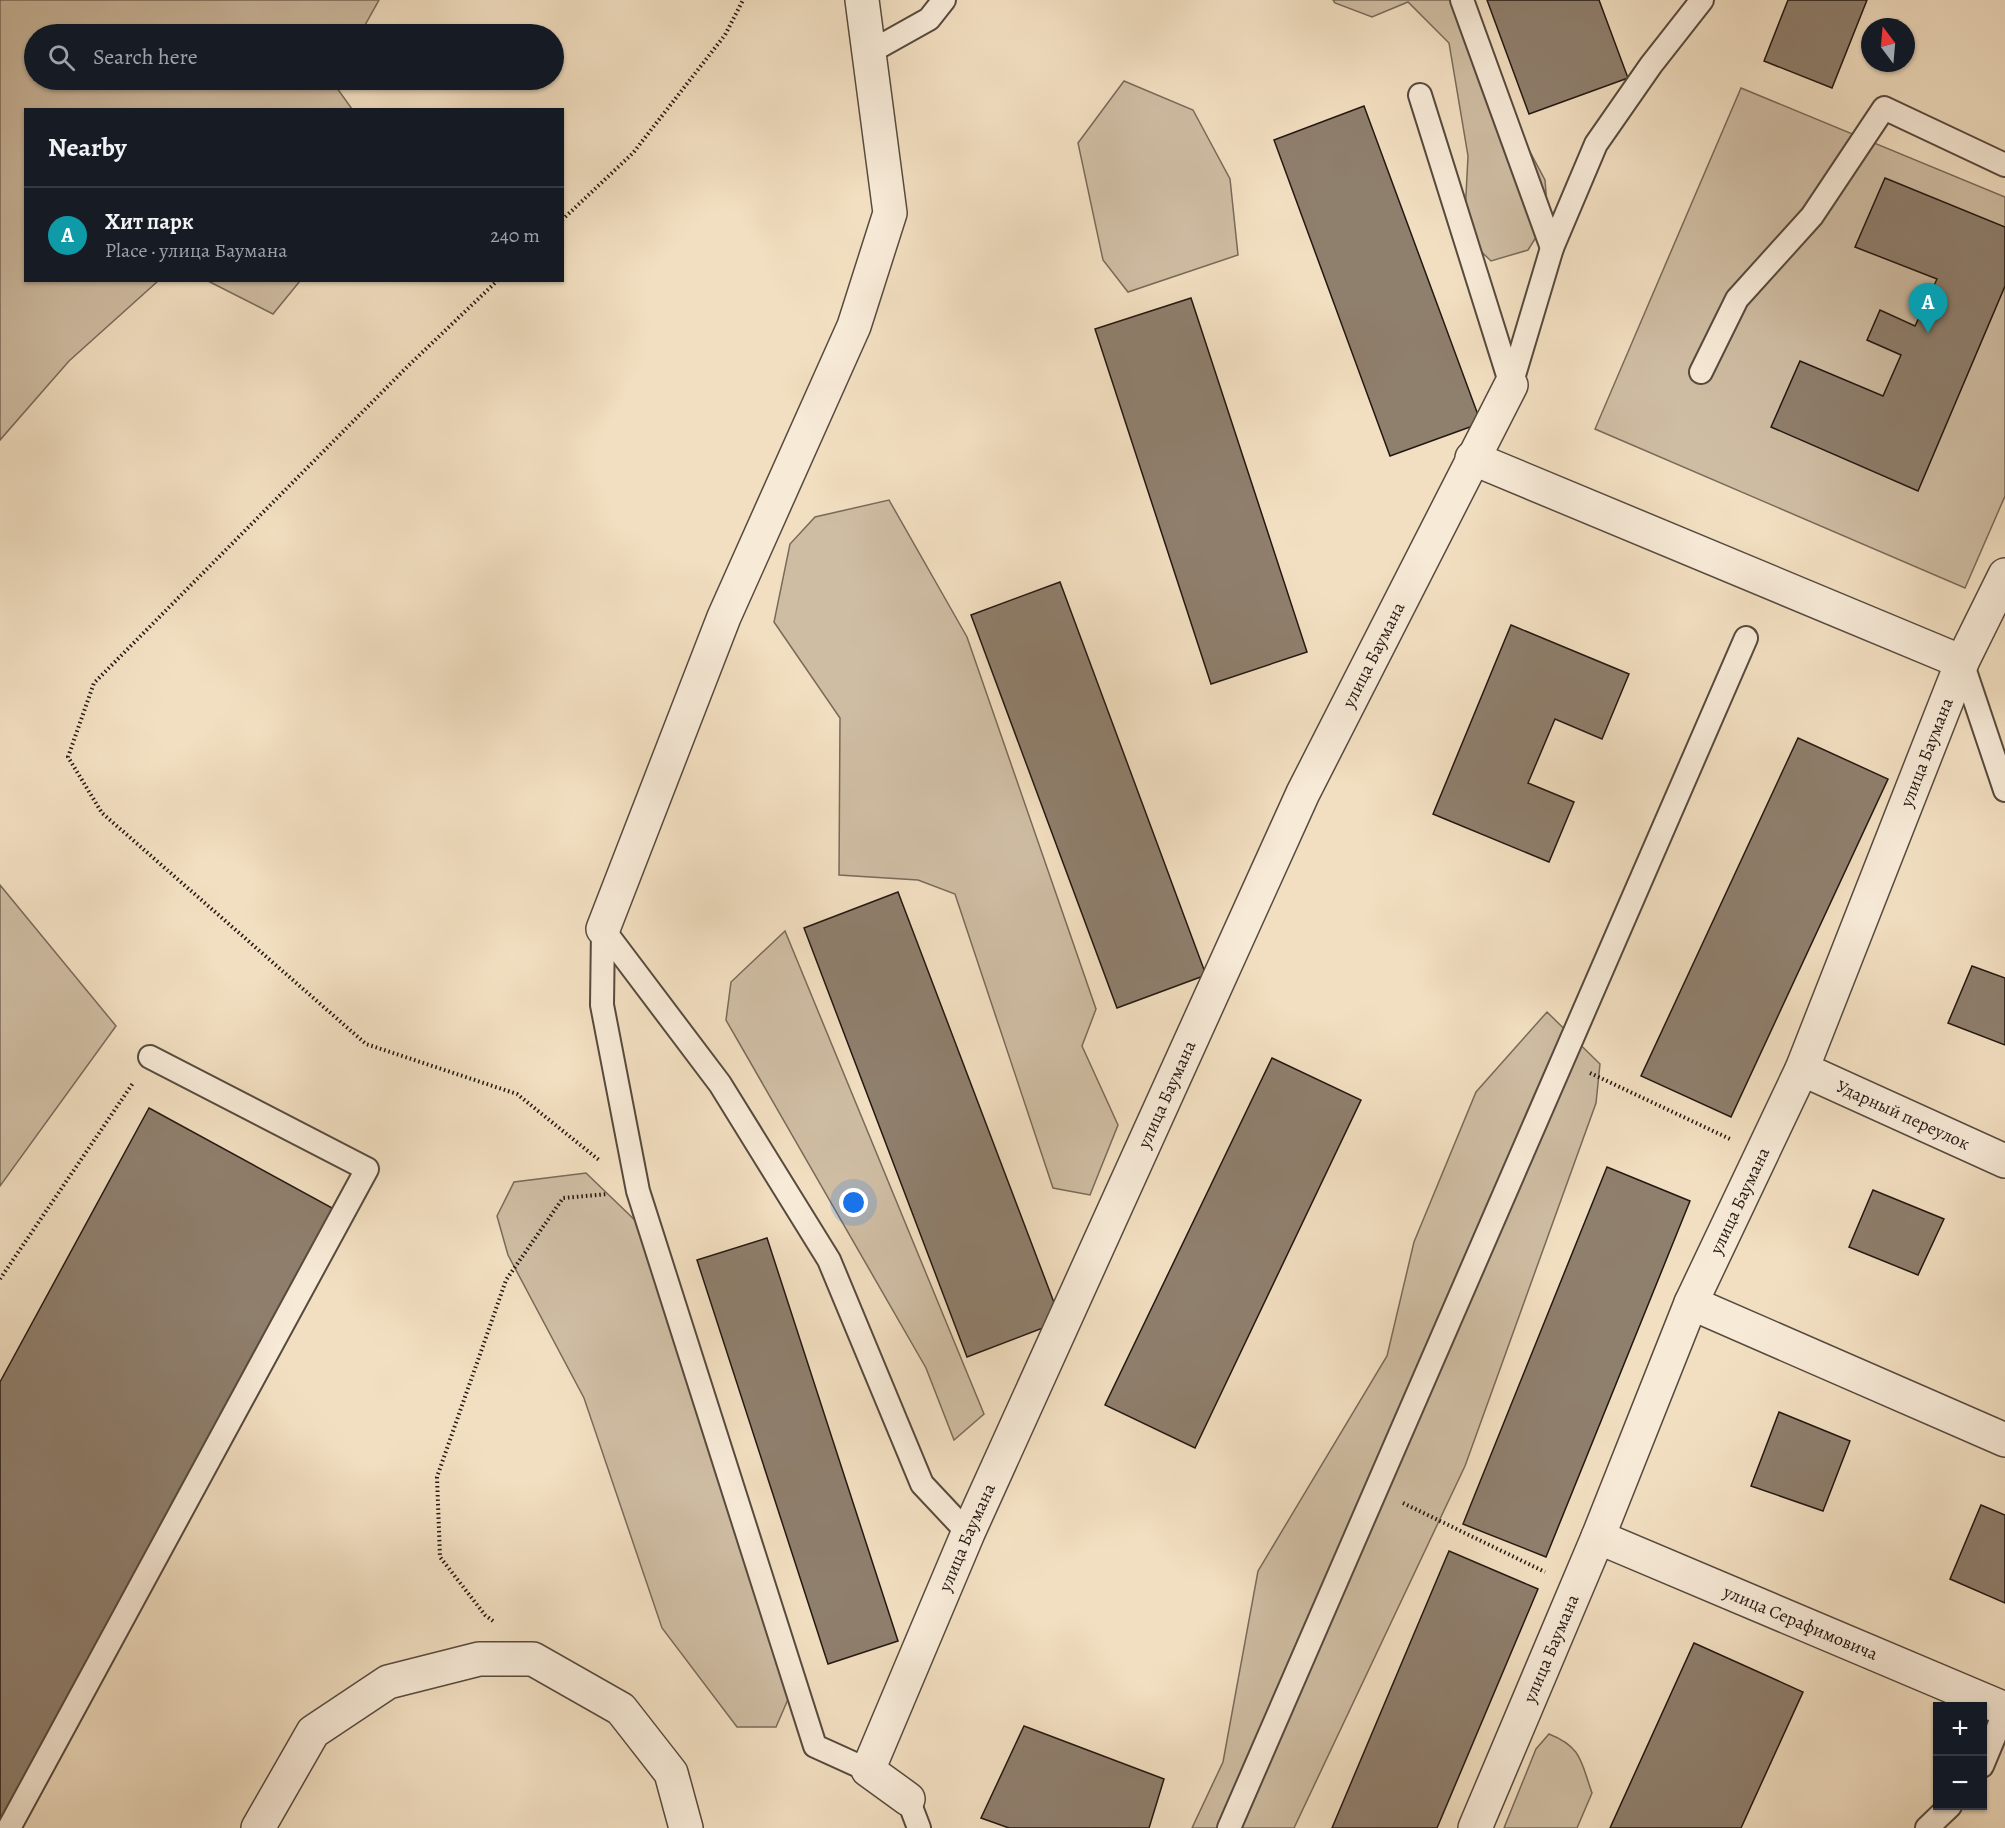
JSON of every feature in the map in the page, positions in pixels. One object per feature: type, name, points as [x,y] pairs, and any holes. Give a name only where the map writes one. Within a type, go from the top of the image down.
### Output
[{"type":"street","points":[[603,929],[724,617],[854,326],[890,213],[862,0]]},
{"type":"street","name":"улица Баумана","points":[[868,1770],[968,1533],[1303,793],[1511,385]]},
{"type":"street","points":[[1472,458],[1962,662]]},
{"type":"street","name":"улица Баумана","points":[[1475,1828],[1577,1588],[1691,1304],[1802,1069],[1962,662],[2005,575]]},
{"type":"street","name":"Ударный переулок","points":[[1802,1069],[2005,1161]]},
{"type":"street","points":[[1691,1304],[2005,1440]]},
{"type":"street","name":"улица Серафимовича","points":[[1598,1537],[2005,1710]]},
{"type":"street","points":[[258,1828],[313,1732],[388,1682],[478,1659],[533,1659],[621,1709],[671,1773],[686,1828]]},
{"type":"street","points":[[868,1770],[914,1814]]},
{"type":"lane","points":[[870,52],[929,19],[944,0]]},
{"type":"lane","points":[[1462,0],[1552,248]]},
{"type":"lane","points":[[1511,385],[1552,248],[1596,144],[1651,65],[1702,0]]},
{"type":"lane","points":[[1420,95],[1511,385]]},
{"type":"lane","points":[[1701,372],[1737,299],[1812,216],[1884,108],[2005,165]]},
{"type":"lane","points":[[1229,1828],[1746,638]]},
{"type":"lane","points":[[1962,662],[2005,790]]},
{"type":"lane","points":[[603,929],[602,1005],[638,1191],[815,1746],[868,1770]]},
{"type":"lane","points":[[603,929],[720,1084],[829,1260],[922,1484],[968,1533]]},
{"type":"lane","points":[[9,1828],[367,1169],[150,1057]]},
{"type":"lane","points":[[1987,1756],[2005,1710]]},
{"type":"lane","points":[[1927,1828],[1946,1810]]},
{"type":"path","points":[[564,218],[633,153],[725,35],[743,0]]},
{"type":"path","points":[[496,282],[407,367],[94,683],[68,757],[102,813],[366,1044],[516,1094],[638,1191]]},
{"type":"path","points":[[0,1279],[150,1057]]},
{"type":"path","points":[[1563,1059],[1761,1154]]},
{"type":"path","points":[[502,1628],[485,1615],[440,1557],[437,1477],[506,1280],[550,1216],[563,1198],[638,1191]]},
{"type":"path","points":[[1376,1490],[1577,1588]]},
{"type":"shaded area","points":[[0,0],[379,0],[366,24],[24,24],[24,90],[338,90],[351,108],[24,108],[24,282],[157,282],[69,361],[0,440]]},
{"type":"shaded area","points":[[1333,0],[1458,0],[1473,45],[1545,180],[1548,218],[1528,250],[1491,261],[1464,235],[1468,156],[1449,43],[1408,2],[1372,17],[1335,3]]},
{"type":"shaded area","points":[[1124,81],[1193,110],[1230,179],[1238,255],[1128,292],[1103,260],[1078,143]]},
{"type":"shaded area","points":[[1741,88],[2005,197],[2005,496],[1965,588],[1595,429]]},
{"type":"shaded area","points":[[210,282],[299,282],[273,314]]},
{"type":"shaded area","points":[[889,500],[967,637],[1096,1009],[1082,1046],[1118,1125],[1090,1195],[1053,1188],[955,894],[918,880],[839,875],[840,718],[774,622],[790,544],[815,517]]},
{"type":"shaded area","points":[[0,885],[116,1026],[0,1186]]},
{"type":"shaded area","points":[[785,931],[984,1414],[954,1440],[926,1368],[726,1020],[731,982]]},
{"type":"shaded area","points":[[1547,1012],[1600,1064],[1596,1103],[1465,1466],[1294,1828],[1192,1828],[1223,1762],[1258,1571],[1387,1356],[1414,1242],[1476,1092]]},
{"type":"shaded area","points":[[586,1173],[643,1228],[789,1697],[776,1727],[737,1727],[662,1628],[584,1398],[508,1255],[497,1216],[514,1182]]},
{"type":"shaded area","points":[[1549,1734],[1568,1744],[1574,1750],[1582,1764],[1592,1793],[1577,1828],[1504,1828],[1536,1749]]},
{"type":"building","points":[[1487,0],[1599,0],[1628,78],[1529,114]]},
{"type":"building","points":[[1788,0],[1867,0],[1832,88],[1764,61]]},
{"type":"building","points":[[1364,106],[1481,423],[1390,456],[1274,140]]},
{"type":"building","points":[[1885,178],[2005,227],[2005,286],[1918,491],[1771,427],[1800,361],[1883,396],[1901,355],[1867,340],[1880,310],[1915,326],[1937,279],[1855,247]]},
{"type":"building","points":[[1191,298],[1307,652],[1211,684],[1095,329]]},
{"type":"building","points":[[1060,582],[1206,975],[1117,1008],[971,615]]},
{"type":"building","points":[[1511,625],[1629,674],[1602,739],[1555,719],[1528,783],[1574,802],[1549,862],[1433,814]]},
{"type":"building","points":[[1798,738],[1888,779],[1731,1117],[1641,1076]]},
{"type":"building","points":[[898,892],[1061,1321],[967,1357],[804,928]]},
{"type":"building","points":[[1972,966],[2005,978],[2005,1045],[1948,1023]]},
{"type":"building","points":[[1272,1058],[1361,1100],[1195,1448],[1105,1405]]},
{"type":"building","points":[[149,1108],[334,1209],[0,1822],[0,1382]]},
{"type":"building","points":[[1607,1167],[1690,1201],[1546,1557],[1463,1524]]},
{"type":"building","points":[[1873,1190],[1944,1219],[1918,1275],[1849,1247]]},
{"type":"building","points":[[767,1238],[898,1641],[828,1664],[697,1260]]},
{"type":"building","points":[[1779,1412],[1850,1441],[1823,1511],[1751,1486]]},
{"type":"building","points":[[1981,1505],[2005,1515],[2005,1603],[1950,1579]]},
{"type":"building","points":[[1449,1551],[1538,1589],[1437,1828],[1332,1828]]},
{"type":"building","points":[[1694,1643],[1803,1692],[1741,1828],[1610,1828]]},
{"type":"building","points":[[1024,1726],[1164,1779],[1149,1828],[1009,1828],[981,1818]]},
{"type":"place","name":"Хит парк","points":[[1928,333]]}]
